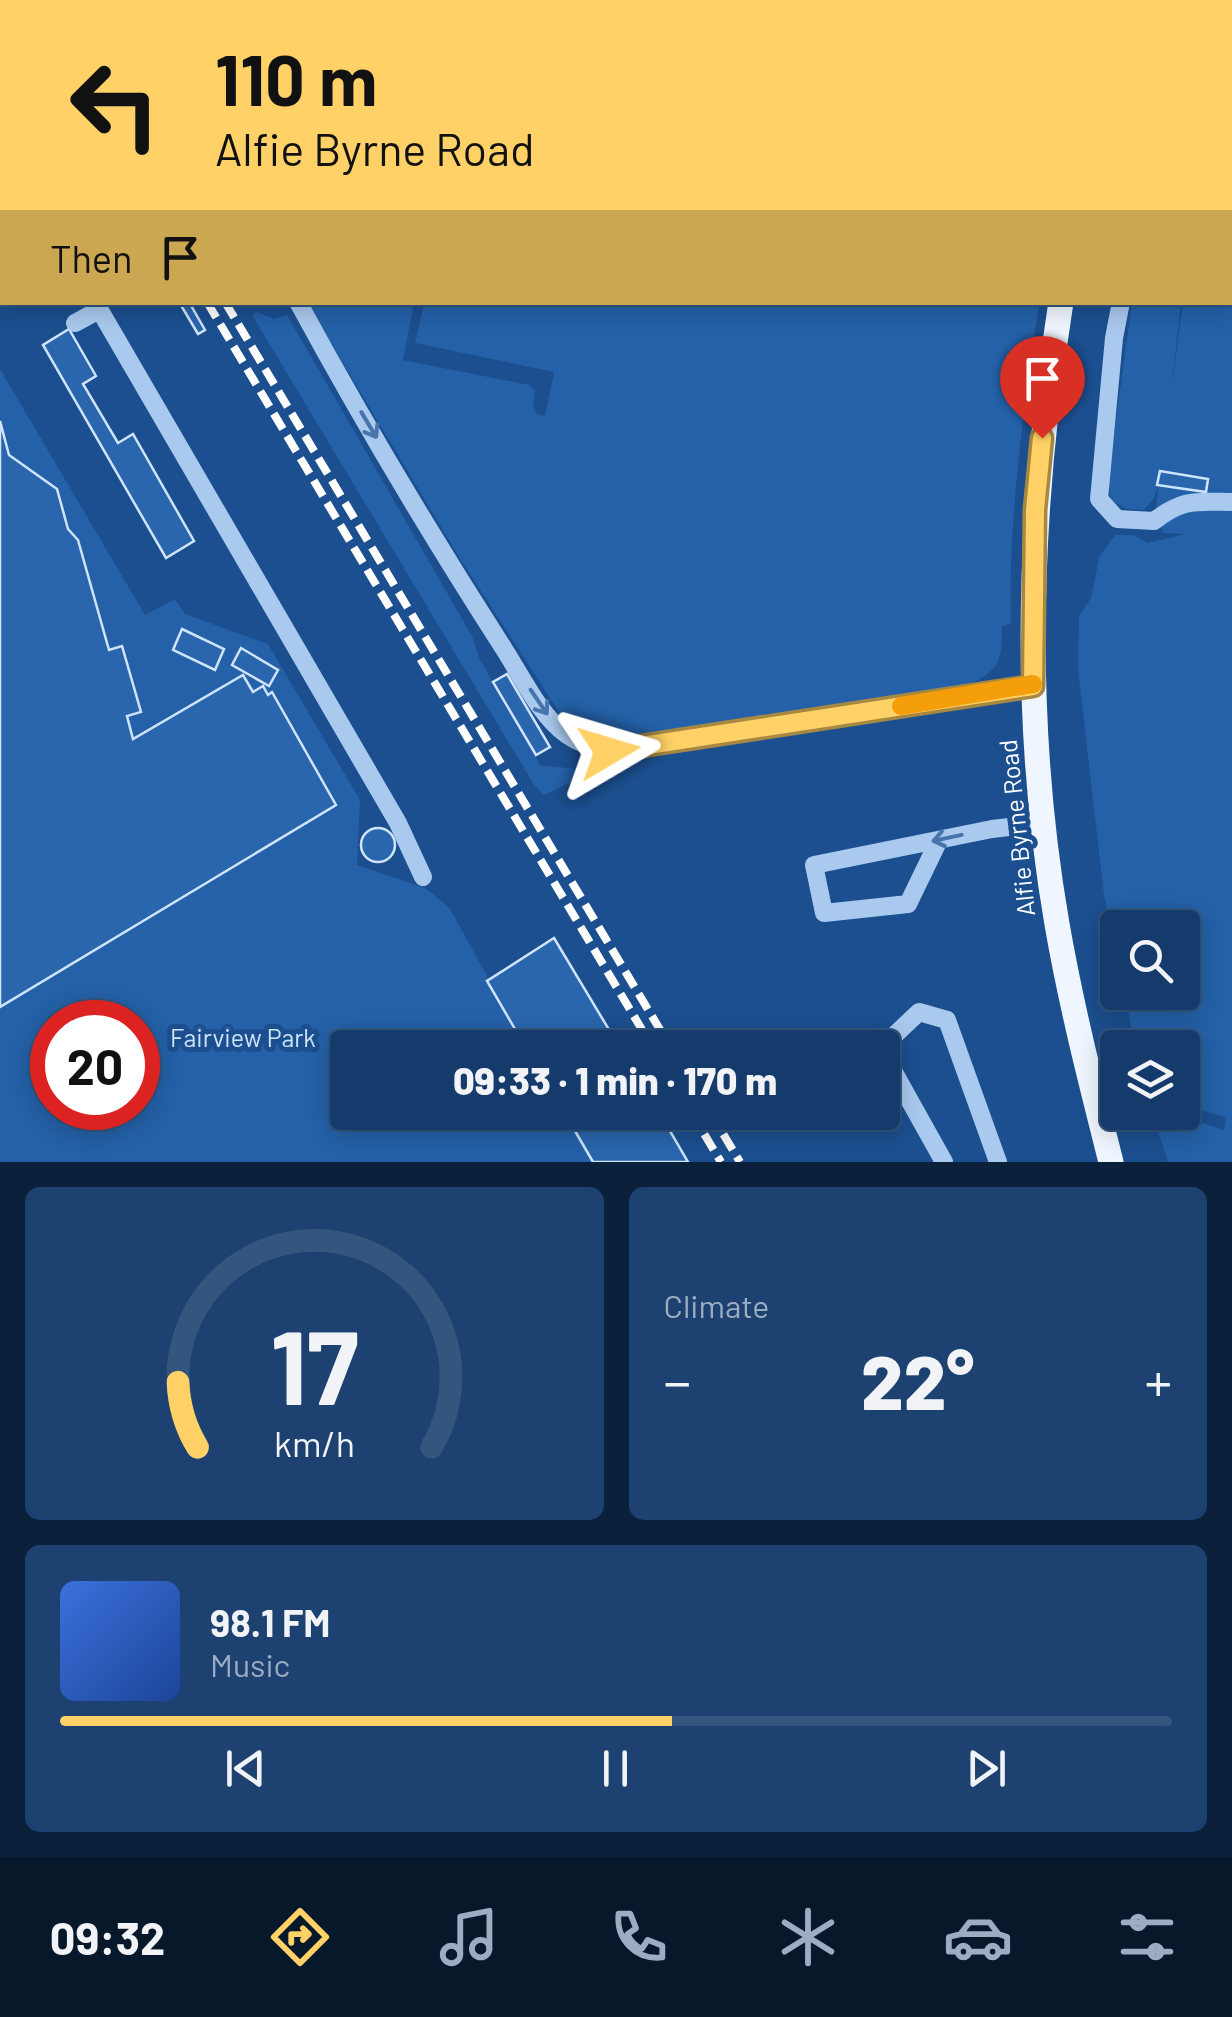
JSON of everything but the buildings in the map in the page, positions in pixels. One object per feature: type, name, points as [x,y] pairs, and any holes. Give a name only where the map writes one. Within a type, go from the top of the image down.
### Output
[{"type":"main road","name":"Alfie Byrne Road","points":[[1061,305],[1045,402],[1035,510],[1033,686],[1044,823],[1060,940],[1112,1162]]},
{"type":"lane","points":[[300,305],[476,606],[546,714],[564,734],[587,746],[609,751],[640,748],[1033,686]]},
{"type":"lane","points":[[1120,305],[1099,499],[1117,519],[1154,521],[1174,506],[1188,502],[1232,502]]},
{"type":"lane","points":[[75,323],[97,306],[398,823],[423,878]]},
{"type":"lane","points":[[939,840],[908,904],[824,912],[814,865],[992,829],[1044,823]]},
{"type":"lane","points":[[900,1031],[919,1012],[947,1020],[998,1162]]},
{"type":"lane","points":[[900,1082],[944,1162]]},
{"type":"green space","points":[[308,305],[414,305],[403,360],[529,385],[535,391],[533,407],[537,414],[545,416],[554,372],[415,343],[424,305],[1039,305],[1015,502],[1011,623],[1002,627],[1001,648],[993,669],[969,684],[653,736],[599,737],[568,726],[459,557]]},
{"type":"green space","points":[[1132,305],[1181,305],[1171,391],[1183,305],[1232,305],[1232,1162],[1168,1162],[1158,1130],[1200,1130],[1200,1122],[1224,1130],[1226,1117],[1200,1110],[1200,1030],[1132,1030],[1128,1010],[1200,1010],[1200,910],[1107,910],[1078,669],[1079,616],[1091,598],[1099,557],[1115,535],[1133,535],[1148,543],[1186,534],[1163,533],[1156,509],[1159,481],[1154,498],[1144,510],[1127,509],[1112,501],[1107,485]]},
{"type":"green space","points":[[257,312],[274,319],[287,315],[472,636],[479,658],[540,765],[585,770],[586,775],[544,795],[533,783],[252,315]]},
{"type":"green space","name":"Fairview Park","points":[[0,369],[145,615],[175,599],[185,614],[268,644],[360,800],[357,865],[425,888],[449,907],[517,1030],[330,1030],[330,1130],[574,1130],[593,1162],[0,1162]]},
{"type":"railway","points":[[209,305],[642,1030]]},
{"type":"railway","points":[[227,305],[660,1030]]},
{"type":"railway","points":[[702,1130],[721,1162]]},
{"type":"railway","points":[[721,1130],[740,1162]]},
{"type":"slow traffic","points":[[901,706],[1033,684]]},
{"type":"route","points":[[609,751],[1033,686],[1035,510],[1042,438]]}]
